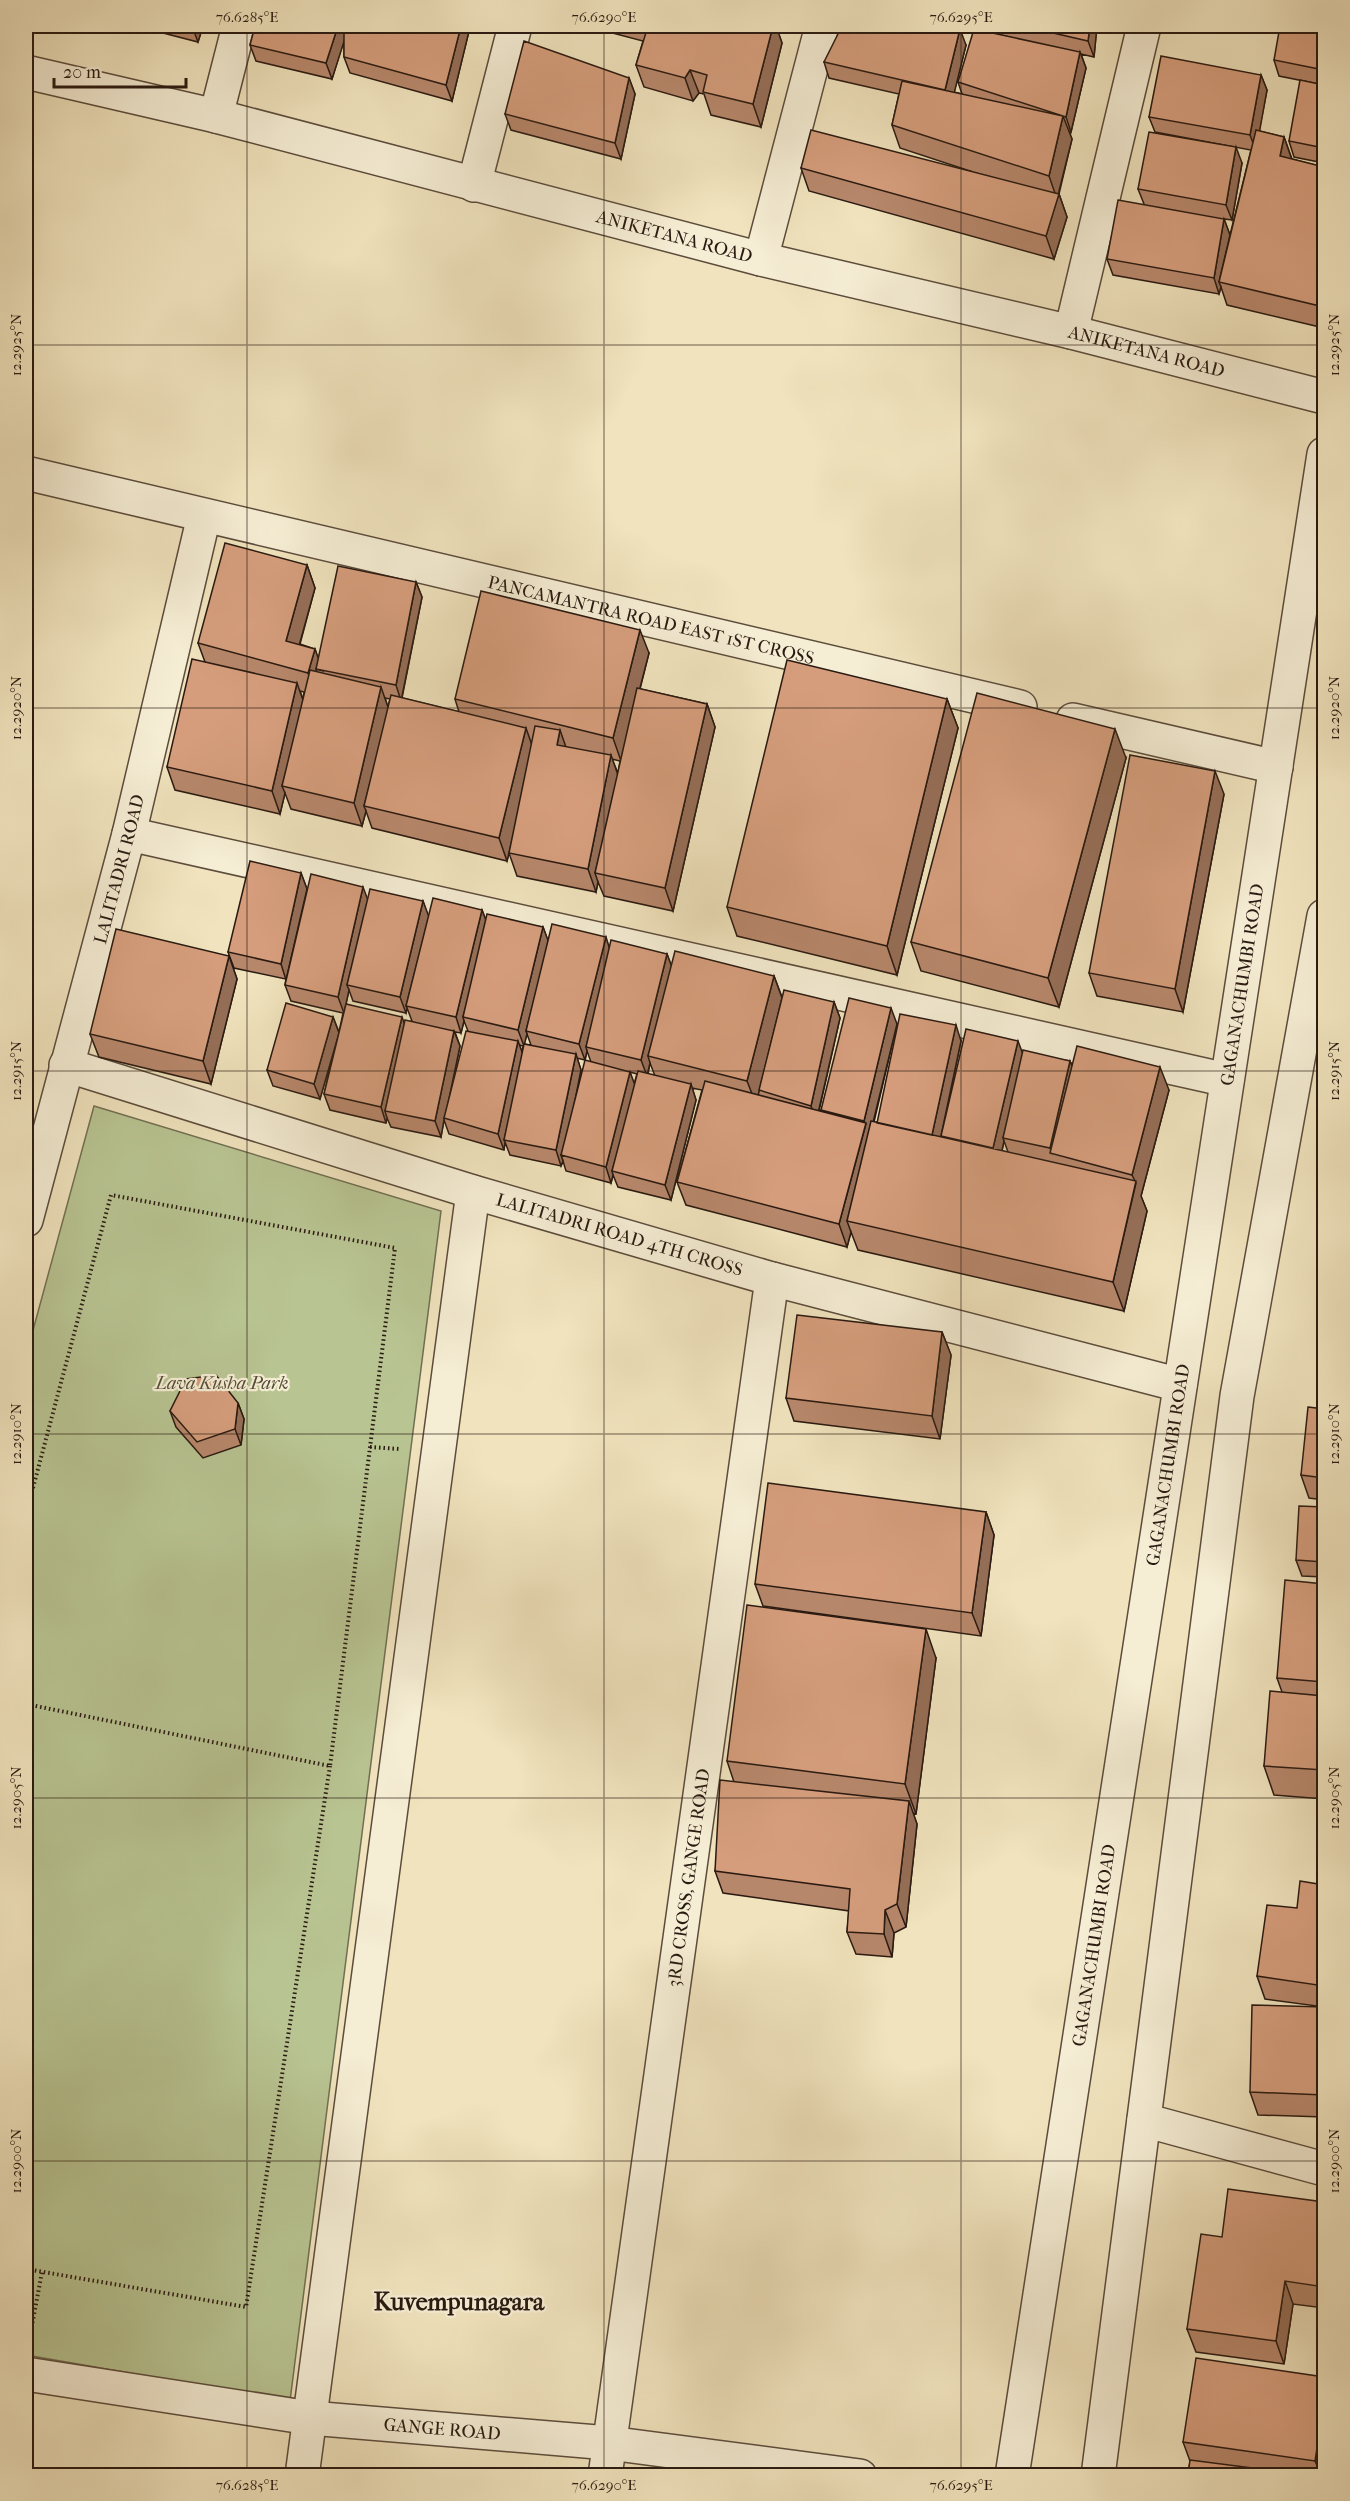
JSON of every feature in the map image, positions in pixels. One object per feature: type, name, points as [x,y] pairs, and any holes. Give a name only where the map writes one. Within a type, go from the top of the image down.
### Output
[{"type":"street","points":[[216,116],[239,26]]},
{"type":"street","points":[[474,185],[515,26]]},
{"type":"street","points":[[761,259],[822,26]]},
{"type":"street","points":[[1071,332],[1144,26]]},
{"type":"street","name":"ANIKETANA ROAD","points":[[26,72],[216,116],[761,259],[1071,332],[1324,397]]},
{"type":"street","name":"GAGANACHUMBI ROAD","points":[[1012,2475],[1324,454]]},
{"type":"street","name":"PANCAMANTRA ROAD EAST 1ST CROSS","points":[[26,473],[1276,767]]},
{"type":"street","name":"LALITADRI ROAD","points":[[26,1220],[129,834],[204,516]]},
{"type":"street","points":[[129,834],[1227,1080]]},
{"type":"street","points":[[1098,2475],[1237,1396],[1324,916]]},
{"type":"street","name":"LALITADRI ROAD 4TH CROSS","points":[[66,1065],[473,1192],[772,1279],[1180,1385]]},
{"type":"street","points":[[302,2475],[473,1192]]},
{"type":"street","name":"3RD CROSS, GANGE ROAD","points":[[605,2475],[772,1279]]},
{"type":"street","points":[[1144,2120],[1324,2169]]},
{"type":"street","name":"GANGE ROAD","points":[[26,2374],[310,2418],[609,2443],[860,2475]]},
{"type":"path","points":[[26,1514],[111,1195],[395,1248],[330,1766],[246,2307],[26,2269]]},
{"type":"path","points":[[26,1704],[330,1766]]},
{"type":"path","points":[[30,2340],[42,2272]]},
{"type":"green space","name":"Lava Kusha Park","points":[[94,1106],[441,1211],[290,2401],[26,2355],[26,1356]]},
{"type":"building","points":[[255,26],[338,26],[326,63],[250,45]]},
{"type":"building","points":[[357,26],[461,26],[446,85],[344,57],[344,30]]},
{"type":"building","points":[[648,26],[773,26],[753,104],[703,92],[707,75],[690,70],[685,78],[636,65]]},
{"type":"building","points":[[842,26],[943,26],[960,29],[945,90],[824,62]]},
{"type":"building","points":[[1023,26],[1090,26],[1088,41]]},
{"type":"building","points":[[1280,26],[1324,26],[1324,70],[1274,60]]},
{"type":"building","points":[[974,29],[1080,52],[1066,117],[958,82]]},
{"type":"building","points":[[524,41],[629,78],[615,143],[505,114]]},
{"type":"building","points":[[1161,56],[1261,75],[1250,135],[1149,117]]},
{"type":"building","points":[[1300,80],[1324,85],[1324,148],[1289,141]]},
{"type":"building","points":[[902,81],[1063,116],[1049,176],[892,125]]},
{"type":"building","points":[[811,130],[1059,194],[1046,236],[801,168]]},
{"type":"building","points":[[1256,130],[1284,137],[1280,156],[1324,167],[1324,307],[1219,282]]},
{"type":"building","points":[[1149,132],[1236,147],[1226,205],[1138,189]]},
{"type":"building","points":[[1118,200],[1224,219],[1214,278],[1107,259]]},
{"type":"building","points":[[225,543],[307,565],[286,641],[315,649],[308,673],[198,643]]},
{"type":"building","points":[[338,566],[416,582],[396,685],[316,669]]},
{"type":"building","points":[[481,591],[640,630],[613,738],[455,699]]},
{"type":"building","points":[[192,659],[297,683],[272,791],[167,767]]},
{"type":"building","points":[[787,660],[947,699],[887,946],[727,907]]},
{"type":"building","points":[[310,670],[381,687],[354,803],[282,786]]},
{"type":"building","points":[[637,688],[707,704],[665,888],[595,873]]},
{"type":"building","points":[[977,693],[1115,729],[1048,978],[911,942]]},
{"type":"building","points":[[391,695],[526,728],[499,838],[364,806]]},
{"type":"building","points":[[535,726],[560,730],[557,745],[611,755],[588,869],[509,853]]},
{"type":"building","points":[[1130,755],[1215,771],[1175,989],[1089,973]]},
{"type":"building","points":[[250,861],[301,873],[281,964],[228,952]]},
{"type":"building","points":[[311,874],[363,887],[338,997],[285,985]]},
{"type":"building","points":[[370,889],[423,901],[400,997],[347,985]]},
{"type":"building","points":[[433,898],[482,910],[456,1017],[406,1006]]},
{"type":"building","points":[[487,914],[543,927],[518,1030],[463,1017]]},
{"type":"building","points":[[552,924],[606,937],[579,1044],[526,1031]]},
{"type":"building","points":[[116,929],[229,956],[203,1061],[90,1034]]},
{"type":"building","points":[[611,940],[667,954],[641,1060],[586,1047]]},
{"type":"building","points":[[675,951],[774,976],[747,1081],[648,1056]]},
{"type":"building","points":[[784,990],[834,1002],[811,1106],[759,1090]]},
{"type":"building","points":[[849,998],[891,1008],[864,1121],[821,1110]]},
{"type":"building","points":[[286,1003],[333,1017],[314,1084],[267,1070]]},
{"type":"building","points":[[346,1004],[402,1017],[381,1107],[324,1094]]},
{"type":"building","points":[[900,1014],[956,1025],[932,1135],[877,1123]]},
{"type":"building","points":[[405,1020],[454,1031],[435,1121],[385,1111]]},
{"type":"building","points":[[966,1029],[1018,1041],[993,1148],[941,1136]]},
{"type":"building","points":[[466,1031],[518,1041],[498,1134],[444,1118]]},
{"type":"building","points":[[524,1044],[576,1054],[556,1150],[504,1140]]},
{"type":"building","points":[[1077,1046],[1160,1067],[1132,1175],[1050,1153]]},
{"type":"building","points":[[1023,1050],[1070,1061],[1050,1148],[1003,1138]]},
{"type":"building","points":[[585,1060],[630,1072],[606,1167],[561,1155]]},
{"type":"building","points":[[638,1071],[691,1084],[665,1185],[612,1171]]},
{"type":"building","points":[[705,1081],[866,1123],[839,1224],[677,1182]]},
{"type":"building","points":[[871,1121],[1136,1181],[1113,1282],[847,1221]]},
{"type":"building","points":[[1320,1221],[1324,1221],[1324,1280],[1318,1280]]},
{"type":"building","points":[[797,1315],[942,1332],[932,1416],[786,1398]]},
{"type":"building","points":[[216,1375],[238,1403],[235,1429],[197,1442],[170,1411],[186,1379]]},
{"type":"building","points":[[1308,1407],[1324,1409],[1324,1478],[1301,1475]]},
{"type":"building","points":[[768,1483],[986,1512],[972,1613],[755,1584]]},
{"type":"building","points":[[1299,1506],[1324,1507],[1324,1562],[1296,1560]]},
{"type":"building","points":[[1285,1580],[1324,1584],[1324,1682],[1277,1678]]},
{"type":"building","points":[[747,1605],[926,1629],[905,1784],[727,1761]]},
{"type":"building","points":[[1270,1691],[1324,1696],[1324,1770],[1264,1766]]},
{"type":"building","points":[[720,1780],[909,1801],[897,1904],[885,1910],[884,1934],[847,1932],[850,1889],[715,1871]]},
{"type":"building","points":[[1300,1881],[1324,1885],[1324,1986],[1257,1976],[1267,1905],[1297,1908]]},
{"type":"building","points":[[1252,2005],[1324,2007],[1324,2095],[1250,2092]]},
{"type":"building","points":[[1228,2189],[1324,2202],[1324,2287],[1285,2281],[1276,2341],[1187,2329],[1201,2234],[1222,2237]]},
{"type":"building","points":[[1196,2358],[1324,2377],[1324,2402],[1315,2461],[1183,2442]]},
{"type":"building","points":[[1190,2460],[1306,2475],[1188,2475]]},
{"type":"district","name":"Kuvempunagara","points":[[459,2302]]}]
